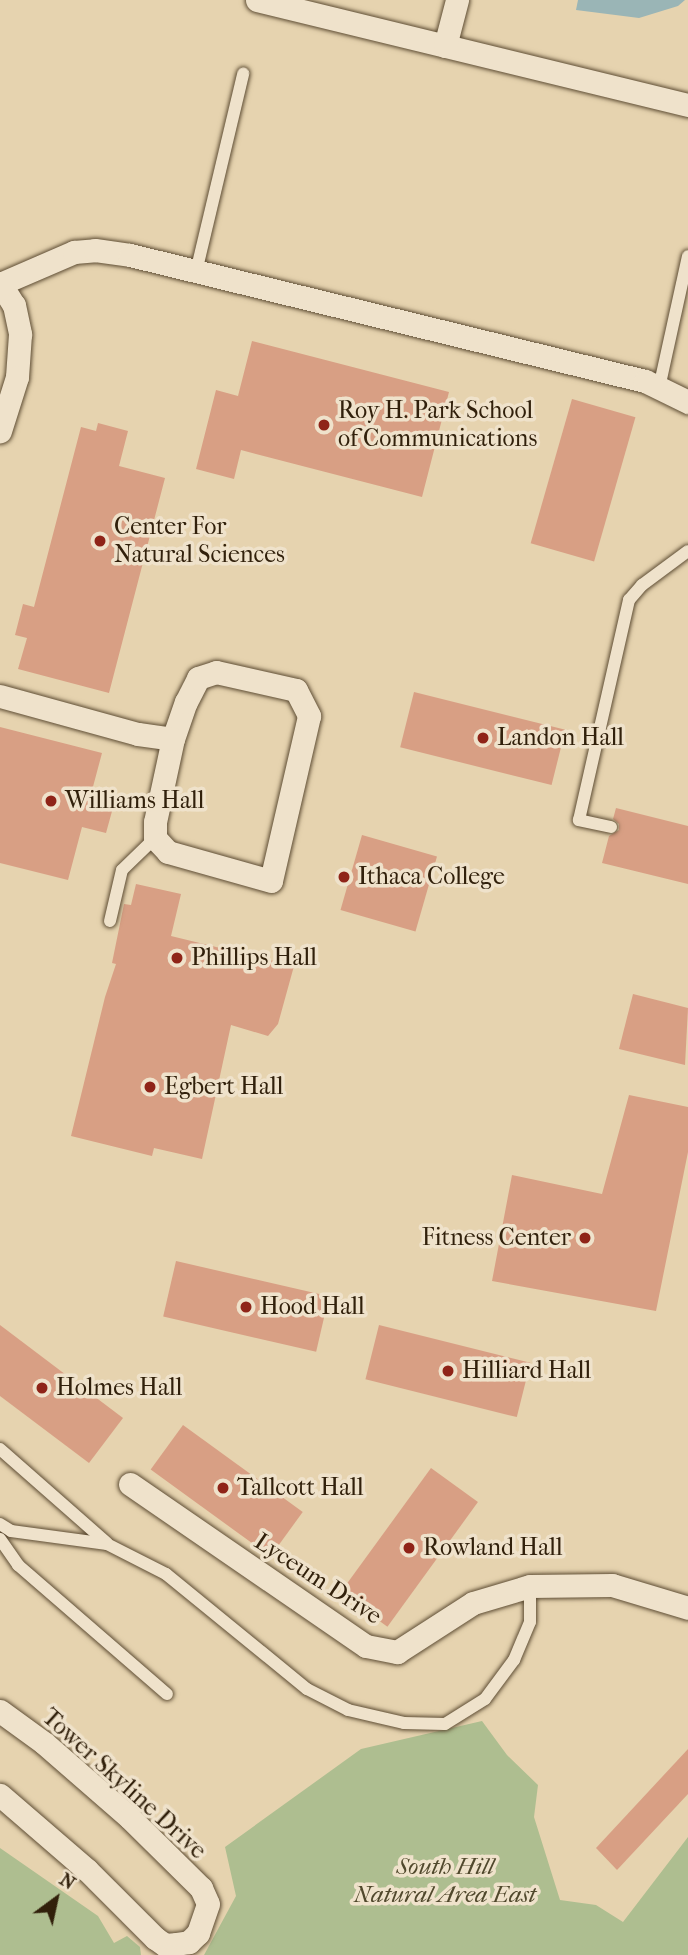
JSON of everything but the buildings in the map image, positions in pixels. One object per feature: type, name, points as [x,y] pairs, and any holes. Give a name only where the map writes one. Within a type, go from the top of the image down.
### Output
[{"type":"street","points":[[257,0],[688,105]]},
{"type":"street","points":[[446,46],[457,0]]},
{"type":"street","points":[[0,431],[17,377],[20,334],[14,305],[0,283],[74,252],[95,250],[130,255],[645,381],[688,402]]},
{"type":"street","points":[[216,672],[296,690],[309,716],[271,881],[168,852],[156,838],[155,822],[173,739],[198,678],[216,672]]},
{"type":"street","points":[[0,696],[138,734],[173,739]]},
{"type":"street","name":"Lyceum Drive","points":[[130,1484],[366,1646],[397,1652],[473,1603],[530,1586],[612,1585],[688,1608]]},
{"type":"street","name":"Tower Skyline Drive","points":[[0,1710],[44,1743],[120,1810],[201,1888],[208,1904],[198,1933],[188,1942],[165,1945],[87,1870],[0,1795]]},
{"type":"lane","points":[[195,272],[243,74]]},
{"type":"lane","points":[[659,388],[688,256]]},
{"type":"lane","points":[[611,828],[579,820],[629,600],[642,585],[688,551]]},
{"type":"lane","points":[[110,921],[122,870],[156,838]]},
{"type":"lane","points":[[0,1449],[107,1544],[166,1574],[307,1689],[348,1710],[404,1723],[445,1724],[485,1699],[514,1660],[530,1622],[530,1586]]},
{"type":"lane","points":[[0,1524],[11,1531],[107,1544]]},
{"type":"lane","points":[[0,1539],[18,1565],[167,1694]]},
{"type":"green space","name":"South Hill Natural Area East","points":[[482,1721],[507,1755],[538,1785],[534,1817],[560,1900],[596,1905],[623,1922],[688,1837],[688,1955],[204,1955],[236,1896],[225,1847],[361,1749]]},
{"type":"green space","points":[[0,1848],[98,1916],[114,1943],[127,1936],[140,1947],[141,1955],[0,1955]]},
{"type":"water","points":[[578,0],[685,0],[678,6],[639,18],[576,10]]},
{"type":"place","name":"Roy H. Park School of Communications","points":[[324,425]]},
{"type":"place","name":"Center For Natural Sciences","points":[[100,541]]},
{"type":"place","name":"Landon Hall","points":[[483,738]]},
{"type":"place","name":"Williams Hall","points":[[51,801]]},
{"type":"place","name":"Ithaca College","points":[[344,877]]},
{"type":"place","name":"Phillips Hall","points":[[177,958]]},
{"type":"place","name":"Egbert Hall","points":[[150,1087]]},
{"type":"place","name":"Fitness Center","points":[[585,1238]]},
{"type":"place","name":"Hood Hall","points":[[246,1307]]},
{"type":"place","name":"Hilliard Hall","points":[[448,1371]]},
{"type":"place","name":"Holmes Hall","points":[[42,1388]]},
{"type":"place","name":"Tallcott Hall","points":[[223,1488]]},
{"type":"place","name":"Rowland Hall","points":[[409,1548]]}]
